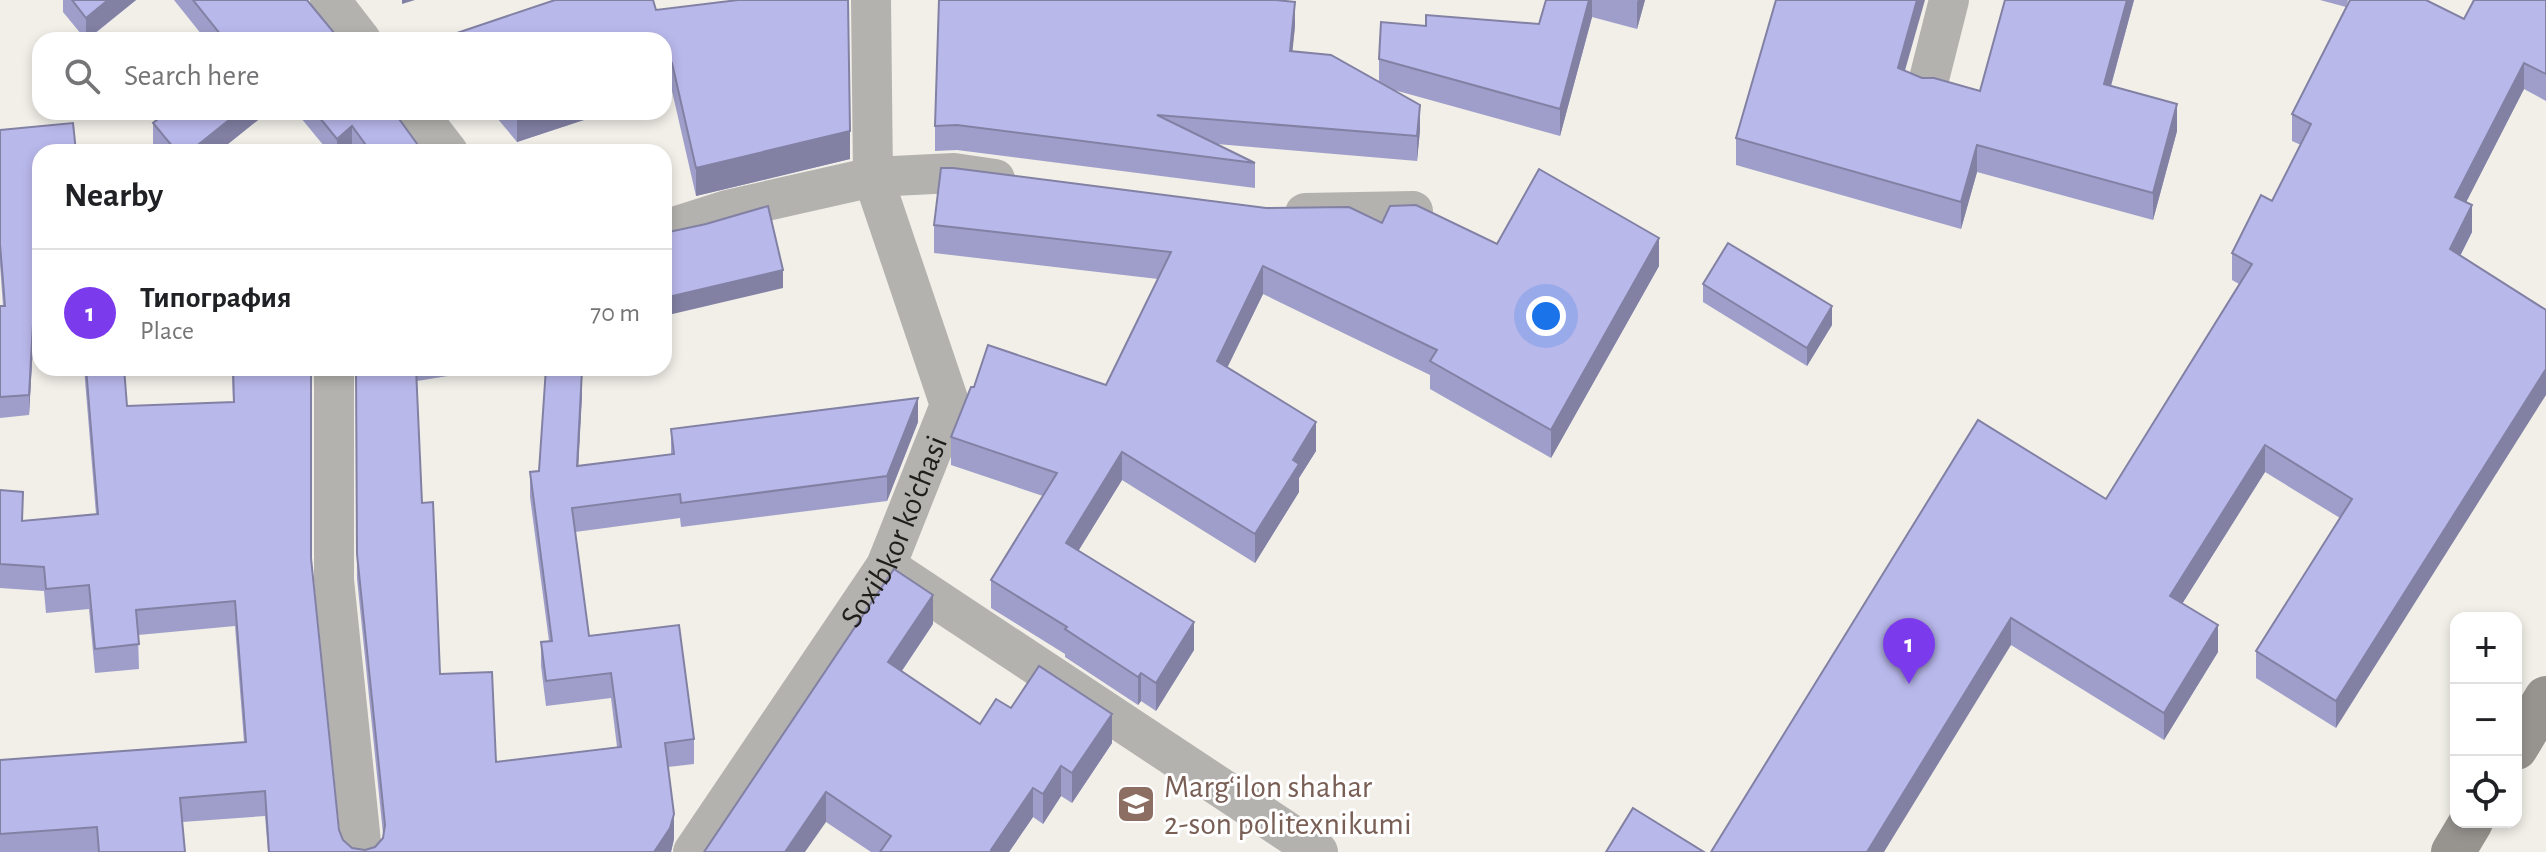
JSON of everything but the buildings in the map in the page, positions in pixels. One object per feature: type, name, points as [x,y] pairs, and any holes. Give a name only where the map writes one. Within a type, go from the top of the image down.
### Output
[{"type":"main road","points":[[2522,738],[2546,698]]},
{"type":"main road","points":[[2453,852],[2467,828]]},
{"type":"street","points":[[330,0],[355,32]]},
{"type":"street","name":"Soxibkor ko'chasi","points":[[693,852],[886,566],[950,405],[873,177],[871,0]]},
{"type":"street","points":[[1928,83],[1949,0]]},
{"type":"street","points":[[423,120],[442,144]]},
{"type":"street","points":[[672,227],[727,210],[873,177],[954,173],[1033,183]]},
{"type":"street","points":[[1269,213],[1413,211]]},
{"type":"street","points":[[334,376],[334,580],[362,852]]},
{"type":"street","points":[[886,566],[1318,852]]},
{"type":"place","name":"Типография","points":[[1909,684]]},
{"type":"place","name":"Margʻilon shahar 2-son politexnikumi","points":[[1136,804]]}]
